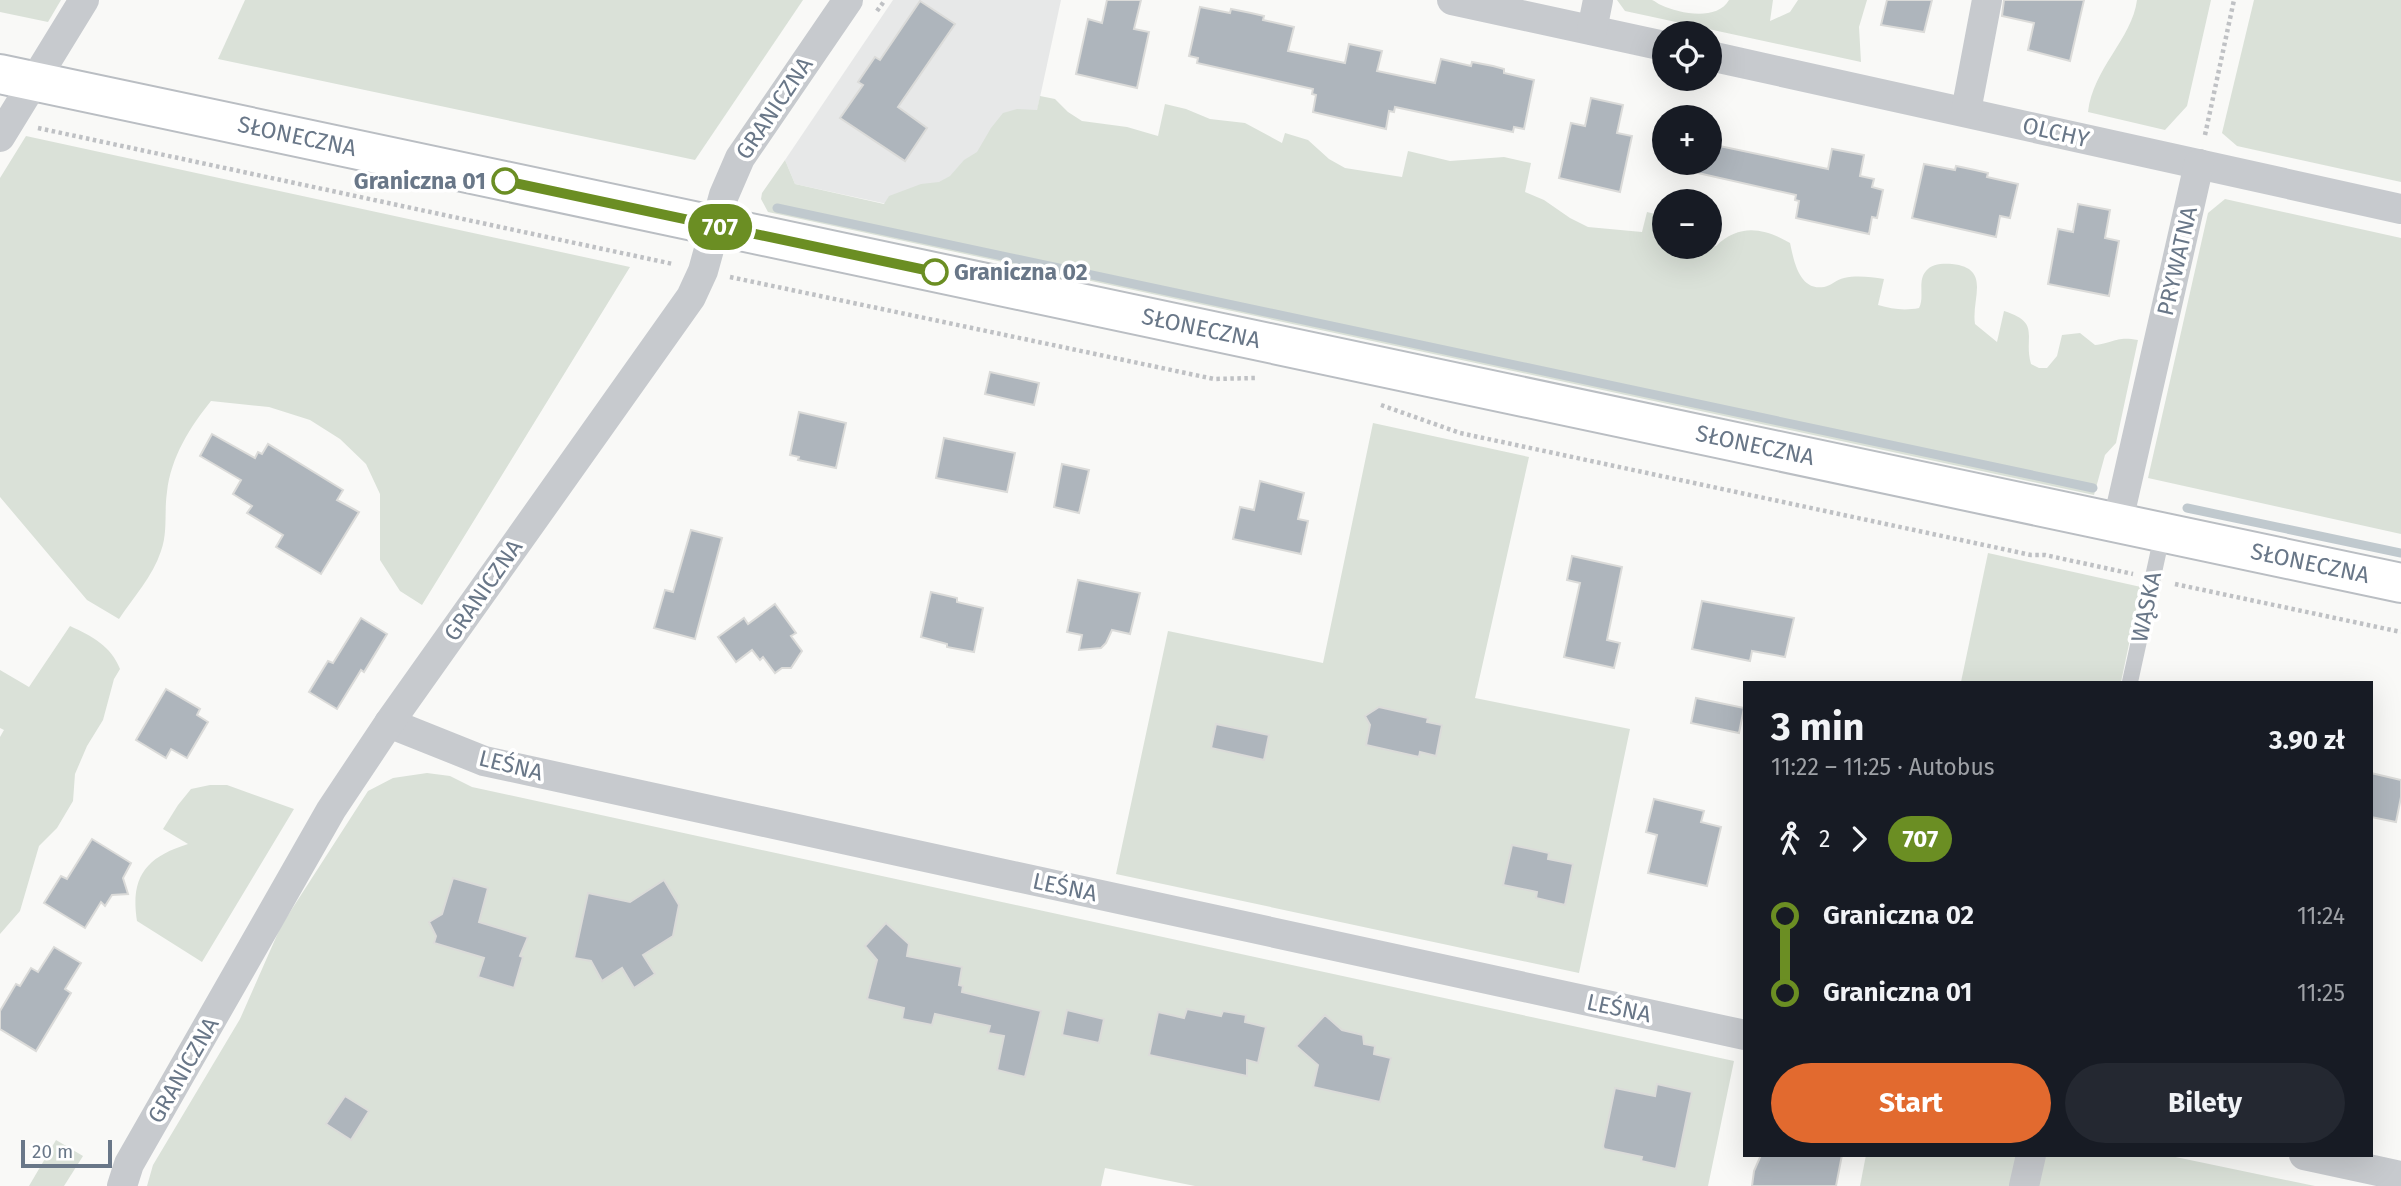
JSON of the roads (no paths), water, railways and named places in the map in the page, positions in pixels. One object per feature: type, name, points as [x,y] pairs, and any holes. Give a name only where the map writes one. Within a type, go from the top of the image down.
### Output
[{"type":"main road","name":"SŁONECZNA","points":[[18,78],[2401,583]]},
{"type":"street","points":[[5,130],[18,78],[84,0]]},
{"type":"street","name":"GRANICZNA","points":[[122,1186],[130,1164],[331,810],[389,723],[691,297],[703,271],[724,195],[740,158],[848,0]]},
{"type":"street","points":[[1452,0],[1652,43]]},
{"type":"street","points":[[1592,30],[1598,0]]},
{"type":"street","points":[[1966,111],[1987,0]]},
{"type":"street","name":"OLCHY","points":[[1722,59],[2401,209]]},
{"type":"street","name":"PRYWATNA","points":[[2118,521],[2199,164]]},
{"type":"street","name":"LEŚNA","points":[[389,723],[484,761],[1743,1035]]},
{"type":"street","points":[[2024,1186],[2031,1157]]},
{"type":"street","points":[[2313,1157],[2401,1176]]},
{"type":"lane","name":"WĄSKA","points":[[2130,681],[2163,531]]},
{"type":"waterway","points":[[777,208],[2093,488]]},
{"type":"waterway","points":[[2187,508],[2401,553]]},
{"type":"place","name":"Graniczna 01","points":[[505,181]]},
{"type":"place","name":"Graniczna 02","points":[[935,272]]}]
